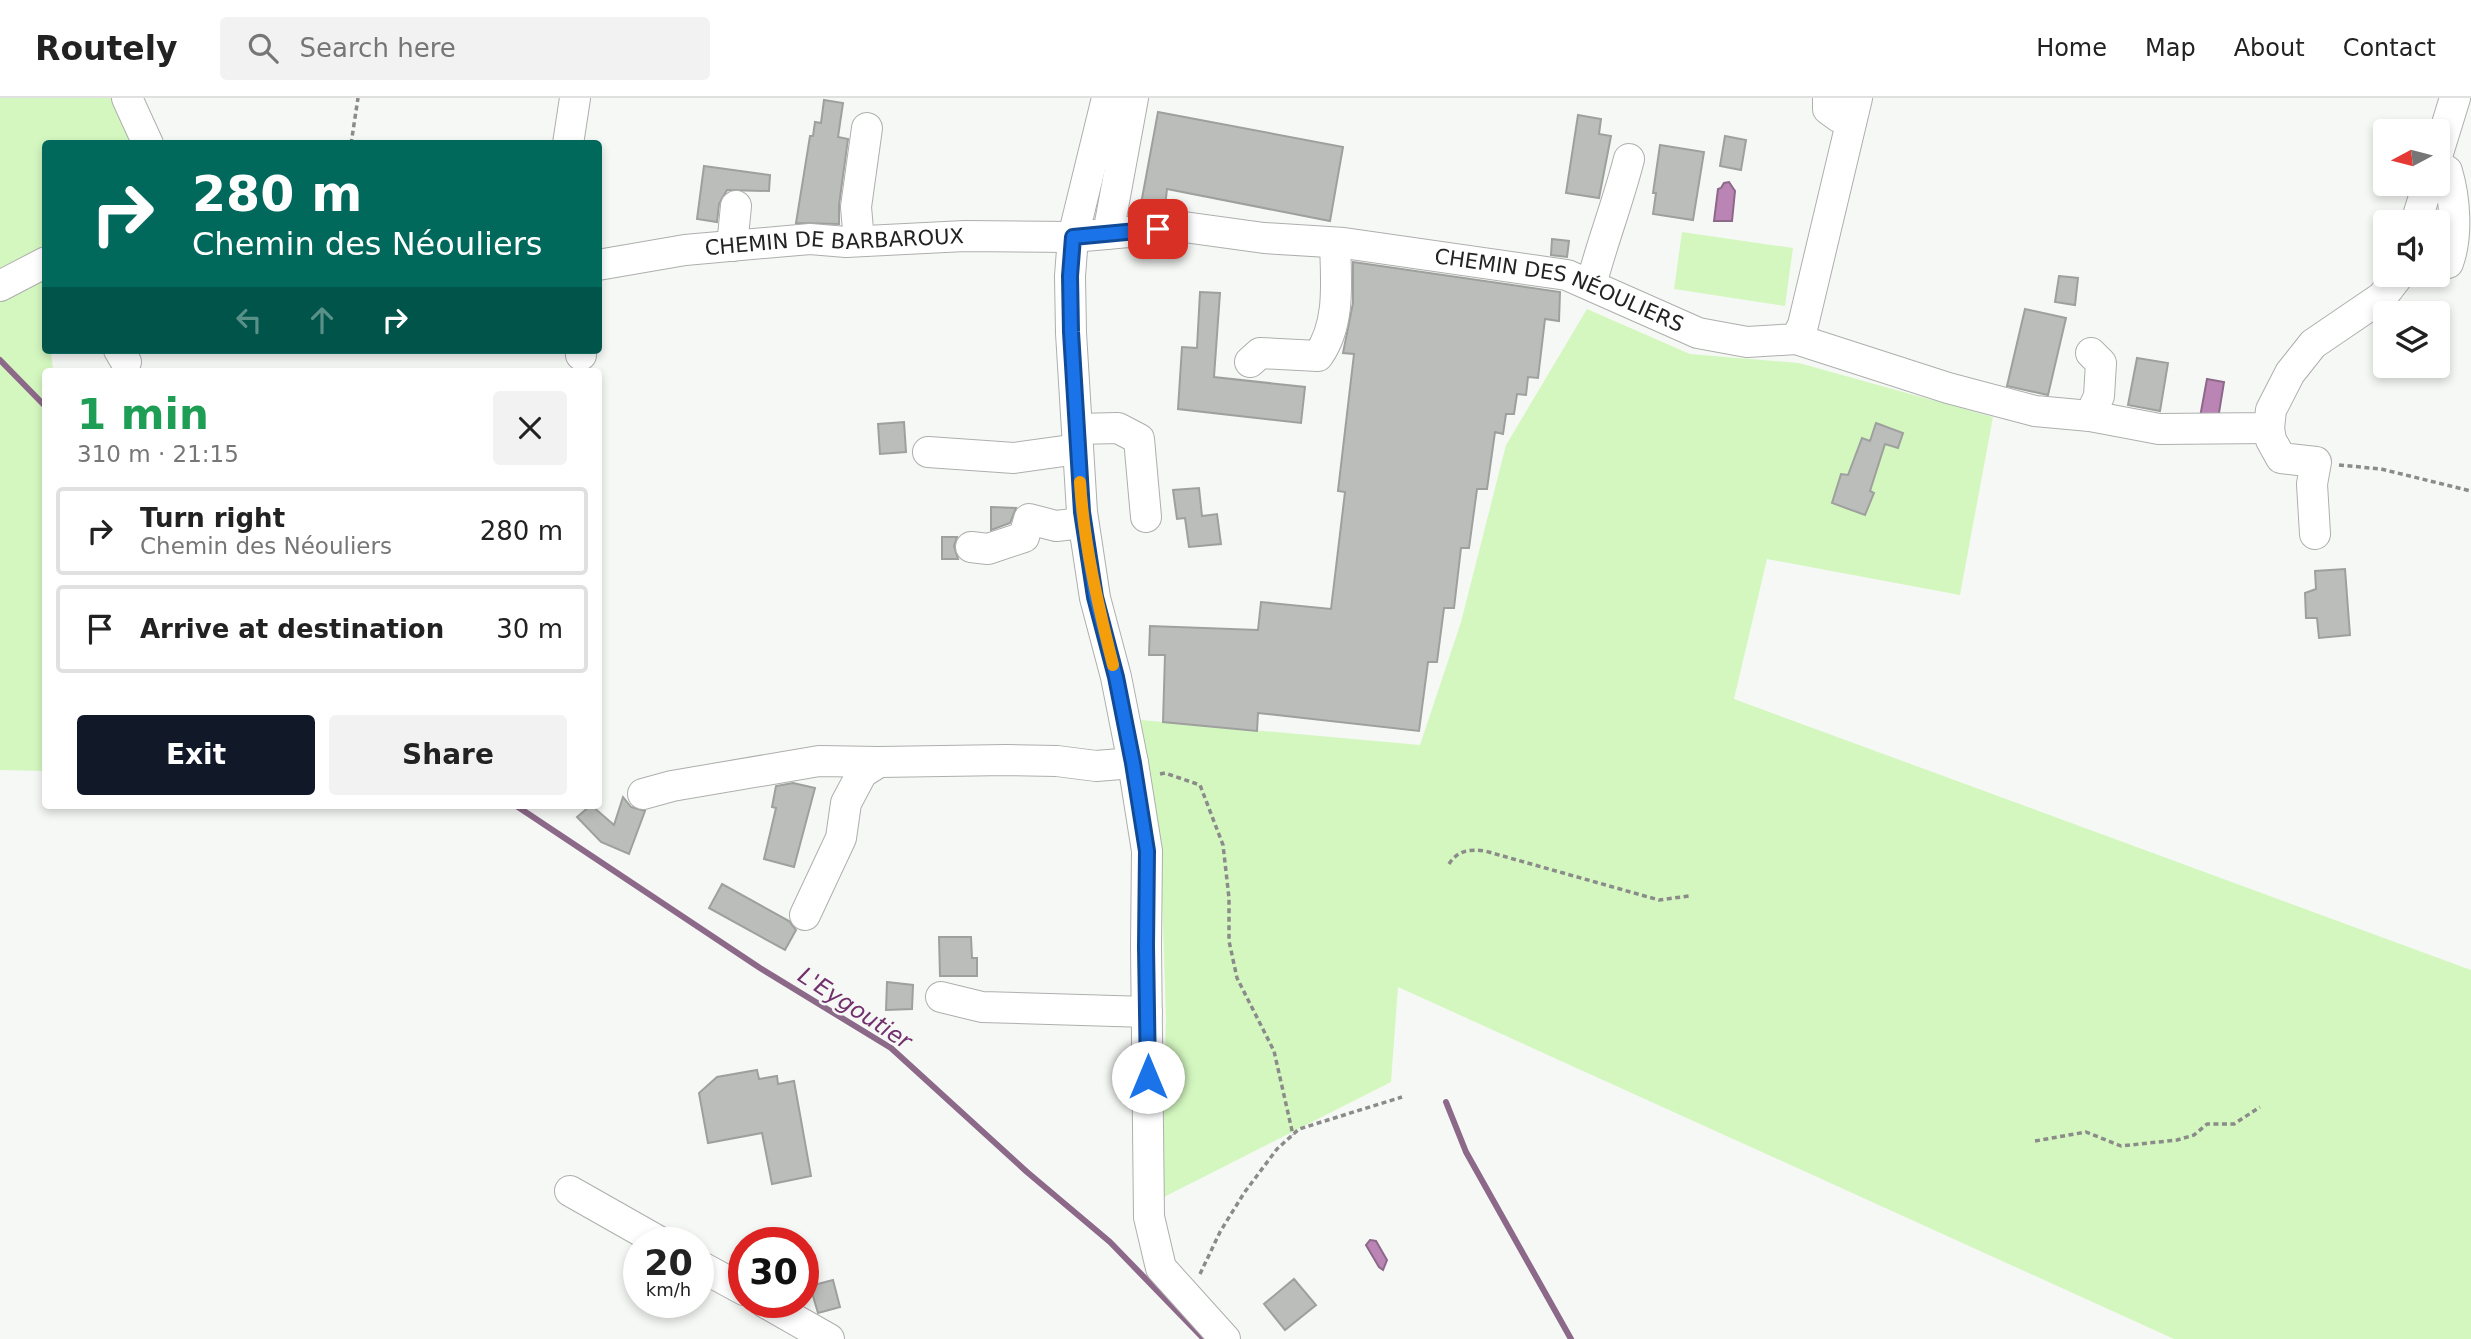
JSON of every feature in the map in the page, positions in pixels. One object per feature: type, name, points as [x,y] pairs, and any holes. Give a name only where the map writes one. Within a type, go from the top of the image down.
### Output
[{"type":"street","points":[[127,98],[146,140]]},
{"type":"street","points":[[569,140],[575,98]]},
{"type":"street","points":[[1107,98],[1073,237],[1070,276],[1083,523],[1095,597],[1116,677],[1147,851],[1149,1217],[1161,1268],[1225,1339]]},
{"type":"street","points":[[1108,234],[1133,98]]},
{"type":"street","points":[[1828,98],[1828,109],[1839,117],[1854,110]]},
{"type":"street","points":[[2449,119],[2455,98]]},
{"type":"street","points":[[1854,110],[1803,326],[1796,339],[2006,405],[2035,411],[2090,416],[2159,429],[2269,428]]},
{"type":"street","points":[[859,241],[856,207],[867,128]]},
{"type":"street","points":[[1591,285],[1629,159]]},
{"type":"street","points":[[2450,181],[2453,249],[2450,257]]},
{"type":"street","points":[[732,246],[736,206]]},
{"type":"street","name":"CHEMIN DES NÉOULIERS","points":[[1073,237],[1184,227],[1264,238],[1335,243],[1533,269],[1567,275],[1698,333],[1746,342],[1796,339]]},
{"type":"street","name":"CHEMIN DE BARBAROUX","points":[[602,264],[685,250],[810,239],[859,241],[965,236],[1073,237]]},
{"type":"street","points":[[1250,362],[1260,353],[1318,356],[1326,345],[1335,314],[1335,243]]},
{"type":"street","points":[[0,286],[42,264]]},
{"type":"street","points":[[2315,534],[2312,484],[2316,462],[2281,458],[2271,439],[2271,411],[2290,373],[2313,344],[2382,297],[2390,287]]},
{"type":"street","points":[[2090,416],[2099,396],[2101,363],[2091,353]]},
{"type":"street","points":[[929,452],[1014,458],[1118,428],[1139,439],[1146,517]]},
{"type":"street","points":[[971,547],[988,550],[1014,542],[1024,537],[1029,519],[1056,526],[1083,523]]},
{"type":"street","points":[[643,794],[672,786],[819,761],[1056,761],[1134,770]]},
{"type":"street","points":[[805,915],[841,838],[846,803],[862,773],[879,762]]},
{"type":"street","points":[[941,997],[982,1007],[1147,1012]]},
{"type":"street","points":[[570,1191],[634,1227]]},
{"type":"street","points":[[792,1318],[829,1339]]},
{"type":"path","points":[[352,140],[358,98]]},
{"type":"path","points":[[2316,462],[2381,469],[2471,491]]},
{"type":"path","points":[[1134,770],[1165,773],[1200,785],[1223,845],[1229,942],[1237,978],[1274,1051],[1293,1135]]},
{"type":"path","points":[[1449,864],[1454,856],[1470,849],[1485,851],[1659,900],[1689,896]]},
{"type":"path","points":[[1188,1298],[1220,1232],[1244,1193],[1277,1149],[1299,1129],[1402,1097]]},
{"type":"path","points":[[2035,1141],[2086,1132],[2121,1146],[2177,1140],[2194,1135],[2207,1124],[2234,1124],[2260,1107]]},
{"type":"green space","points":[[0,98],[137,98],[158,140],[42,140],[42,254],[0,273]]},
{"type":"green space","points":[[1682,232],[1793,248],[1785,306],[1674,289]]},
{"type":"green space","points":[[42,273],[42,354],[51,354],[53,368],[42,368],[42,771],[0,770],[0,296]]},
{"type":"green space","points":[[1587,309],[1690,354],[1799,363],[1993,417],[1960,595],[1767,559],[1734,699],[2471,970],[2471,1339],[2174,1339],[1398,987],[1391,1082],[1162,1198],[1166,1017],[1162,896],[1141,720],[1420,745],[1461,622],[1506,445]]},
{"type":"shaded area","points":[[1729,182],[1735,191],[1732,221],[1714,221],[1718,189]]},
{"type":"shaded area","points":[[2207,379],[2224,382],[2218,419],[2200,417]]},
{"type":"shaded area","points":[[1370,1240],[1376,1241],[1387,1260],[1383,1270],[1366,1245]]},
{"type":"building","points":[[824,100],[843,103],[838,137],[848,139],[839,224],[796,223],[810,136],[813,136],[815,122],[821,123]]},
{"type":"building","points":[[1158,112],[1343,147],[1330,221],[1167,189],[1165,207],[1141,204]]},
{"type":"building","points":[[1578,115],[1601,119],[1599,134],[1611,136],[1599,198],[1566,193]]},
{"type":"building","points":[[1725,136],[1746,140],[1741,170],[1720,166]]},
{"type":"building","points":[[1660,145],[1704,152],[1693,220],[1653,214],[1656,193],[1653,193]]},
{"type":"building","points":[[704,166],[770,175],[769,191],[727,190],[719,204],[717,222],[697,219]]},
{"type":"building","points":[[1552,239],[1569,241],[1567,257],[1551,255]]},
{"type":"building","points":[[1353,262],[1560,292],[1559,321],[1545,319],[1538,378],[1528,377],[1526,395],[1517,394],[1514,414],[1506,414],[1503,434],[1495,432],[1487,489],[1477,489],[1469,548],[1461,548],[1454,608],[1444,608],[1437,662],[1428,662],[1419,731],[1258,713],[1257,731],[1163,722],[1165,655],[1149,655],[1150,626],[1258,630],[1261,602],[1331,609],[1345,492],[1338,491],[1354,354],[1343,353],[1353,303]]},
{"type":"building","points":[[2059,276],[2078,278],[2075,305],[2055,302]]},
{"type":"building","points":[[1200,292],[1220,293],[1214,377],[1305,387],[1301,423],[1178,409],[1182,347],[1197,348]]},
{"type":"building","points":[[2025,309],[2066,318],[2048,395],[2007,386]]},
{"type":"building","points":[[2137,358],[2168,363],[2160,411],[2128,405]]},
{"type":"building","points":[[904,422],[906,452],[880,454],[878,424]]},
{"type":"building","points":[[1876,423],[1903,433],[1898,448],[1885,444],[1870,491],[1874,493],[1865,515],[1832,503],[1841,474],[1848,475],[1862,438],[1870,441]]},
{"type":"building","points":[[1199,488],[1202,516],[1217,514],[1221,544],[1189,547],[1185,518],[1177,519],[1173,490]]},
{"type":"building","points":[[991,507],[1016,508],[1010,523],[991,530]]},
{"type":"building","points":[[942,537],[957,537],[954,546],[958,559],[942,559]]},
{"type":"building","points":[[2345,569],[2350,635],[2319,638],[2317,618],[2306,618],[2305,593],[2316,589],[2315,571]]},
{"type":"building","points":[[793,783],[815,788],[794,867],[764,859],[776,808],[772,807],[776,786]]},
{"type":"building","points":[[623,797],[631,807],[645,811],[629,854],[601,842],[577,817],[586,809],[596,809],[614,825]]},
{"type":"building","points":[[722,884],[789,921],[796,930],[785,950],[709,908]]},
{"type":"building","points":[[939,937],[971,937],[972,958],[977,958],[977,976],[940,976]]},
{"type":"building","points":[[887,982],[913,985],[912,1009],[886,1010]]},
{"type":"building","points":[[757,1070],[759,1079],[777,1076],[778,1084],[794,1081],[811,1176],[772,1184],[762,1133],[708,1143],[699,1093],[717,1077]]},
{"type":"building","points":[[1294,1279],[1316,1305],[1285,1330],[1264,1304]]},
{"type":"building","points":[[833,1280],[840,1307],[819,1313],[819,1284]]},
{"type":"waterway","name":"L'Eygoutier","points":[[0,360],[42,403]]},
{"type":"waterway","name":"L'Eygoutier","points":[[521,809],[760,968],[891,1048],[1027,1172],[1110,1242],[1204,1339]]},
{"type":"waterway","points":[[1446,1102],[1466,1152],[1571,1339]]},
{"type":"slow traffic","points":[[1080,482],[1095,597],[1113,665]]},
{"type":"route","points":[[1148,1077],[1147,851],[1116,677],[1095,597],[1082,512],[1070,276],[1073,237],[1158,229]]}]
